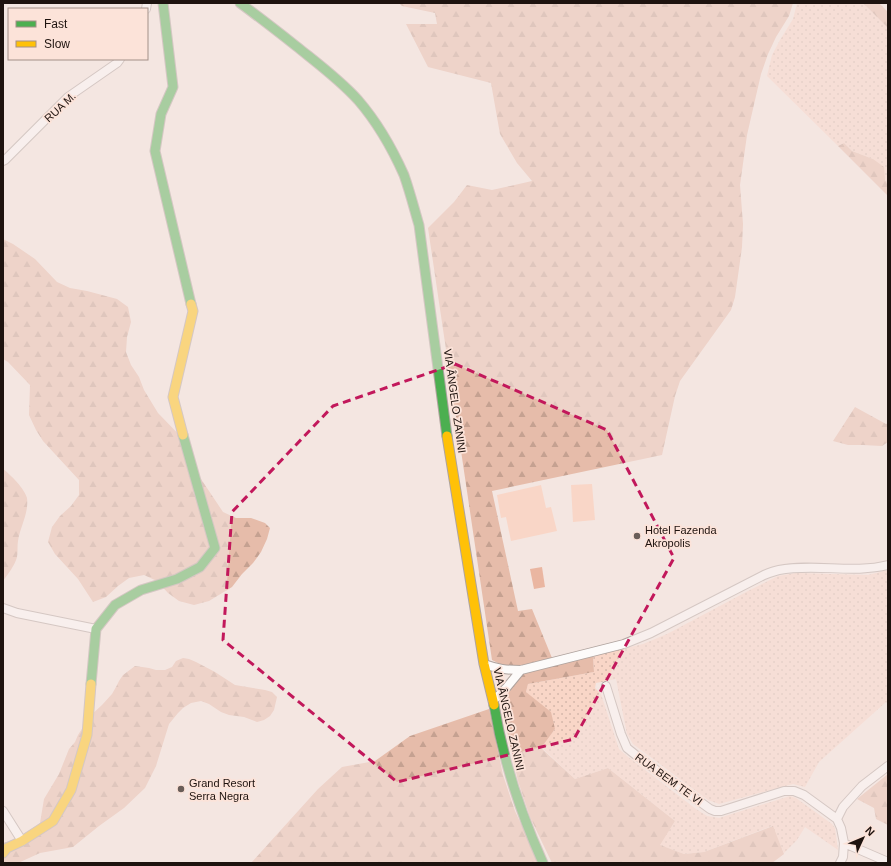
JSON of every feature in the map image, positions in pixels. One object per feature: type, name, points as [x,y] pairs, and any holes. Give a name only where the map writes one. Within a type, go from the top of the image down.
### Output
[{"type":"street","points":[[3,852],[52,821],[71,790],[87,735],[96,629],[115,605],[141,590],[177,579],[200,567],[215,548],[173,397],[193,311],[154,151],[161,114],[173,87],[163,3]]},
{"type":"street","name":"VIA ÂNGELO ZANINI","points":[[240,3],[326,69],[365,109],[381,132],[403,175],[412,198],[419,225],[448,447],[484,664],[493,701],[498,731],[513,785],[522,813],[543,863]]},
{"type":"street","name":"RUA M.","points":[[3,161],[68,97],[119,60]]},
{"type":"street","points":[[484,664],[505,670],[521,670],[624,644],[651,633],[764,575],[778,570],[794,568],[866,569],[888,565]]},
{"type":"street","points":[[3,608],[17,613],[96,629]]},
{"type":"street","points":[[493,701],[521,670]]},
{"type":"street","name":"RUA BEM TE VI","points":[[606,686],[626,748],[710,809],[721,811],[784,791],[794,791],[804,795],[837,819]]},
{"type":"street","points":[[840,863],[843,857],[844,843],[841,828],[837,819],[843,807],[862,786],[888,766]]},
{"type":"street","points":[[3,812],[22,841]]},
{"type":"street","points":[[844,843],[888,862]]},
{"type":"highlighted area","points":[[455,364],[607,430],[674,558],[574,739],[397,782],[223,640],[232,512],[333,406]]},
{"type":"shaded area","points":[[797,3],[863,3],[888,28],[888,184],[873,159],[852,151],[844,143],[838,146],[767,76],[772,55],[793,19]]},
{"type":"shaded area","points":[[592,484],[595,520],[573,522],[571,485]]},
{"type":"shaded area","points":[[541,485],[546,508],[551,507],[557,531],[511,541],[506,517],[501,518],[497,495]]},
{"type":"shaded area","points":[[542,567],[545,587],[534,589],[530,569]]},
{"type":"shaded area","points":[[888,570],[888,704],[886,702],[819,762],[805,787],[793,784],[719,804],[708,800],[633,744],[627,734],[616,679],[596,683],[595,688],[601,694],[619,749],[696,809],[707,816],[719,818],[790,796],[796,798],[832,824],[835,828],[838,850],[805,827],[797,840],[784,853],[772,826],[704,852],[684,854],[659,845],[675,821],[608,768],[575,779],[541,747],[555,729],[526,692],[528,684],[594,672],[593,656],[643,644],[667,634],[778,576],[796,573],[868,575]]},
{"type":"green space","points":[[399,3],[793,3],[789,16],[776,37],[768,54],[761,74],[747,135],[740,185],[743,224],[742,247],[735,297],[731,310],[680,381],[675,396],[662,455],[492,491],[518,611],[532,609],[552,658],[519,666],[504,666],[492,660],[428,228],[454,202],[467,185],[492,190],[532,181],[517,163],[500,134],[491,83],[428,67],[406,24],[437,24],[435,13],[402,6]]},
{"type":"green space","points":[[863,3],[879,3],[888,12],[888,28]]},
{"type":"green space","points":[[844,143],[852,151],[873,159],[884,167],[885,180],[888,184],[888,196],[838,146]]},
{"type":"green space","points":[[3,239],[35,259],[57,282],[70,288],[117,299],[128,307],[131,322],[127,337],[126,352],[144,390],[158,413],[191,447],[199,476],[223,512],[236,518],[251,518],[265,523],[270,528],[261,552],[232,587],[209,601],[194,605],[179,601],[168,593],[157,581],[144,575],[129,578],[106,597],[93,602],[78,579],[55,554],[48,542],[52,527],[79,495],[79,480],[43,441],[36,430],[29,415],[30,385],[8,362],[3,359]]},
{"type":"green space","points":[[855,407],[886,424],[888,423],[888,442],[882,446],[848,445],[833,441]]},
{"type":"green space","points":[[3,469],[13,478],[26,494],[27,509],[18,541],[16,560],[3,581]]},
{"type":"green space","points":[[593,656],[594,672],[528,684],[526,692],[551,712],[555,729],[541,748],[575,779],[608,768],[675,821],[660,845],[684,854],[704,852],[773,826],[784,854],[772,863],[552,863],[530,817],[518,781],[503,712],[502,700],[524,673]]},
{"type":"green space","points":[[183,658],[196,662],[235,685],[272,692],[277,697],[274,710],[270,716],[257,722],[244,717],[229,715],[221,712],[209,704],[201,701],[191,703],[183,708],[169,724],[156,766],[145,788],[124,808],[73,847],[40,853],[18,863],[3,863],[3,843],[18,838],[40,823],[44,799],[59,774],[69,749],[75,742],[90,716],[112,694],[123,675],[135,666],[165,670],[172,667],[176,661]]},
{"type":"green space","points":[[489,709],[503,775],[515,811],[539,863],[251,863],[318,789],[342,767],[375,761],[410,736]]},
{"type":"green space","points":[[888,774],[888,825],[876,819],[874,808],[857,799]]},
{"type":"traffic: fast","points":[[163,3],[173,87],[161,114],[155,151],[191,304]]},
{"type":"traffic: fast","points":[[240,3],[320,65],[351,92],[378,126],[404,175],[419,225],[447,436]]},
{"type":"traffic: fast","points":[[91,684],[96,629],[115,605],[141,590],[177,579],[200,567],[215,548],[183,435]]},
{"type":"traffic: fast","points":[[494,705],[502,746],[513,786],[543,863]]},
{"type":"traffic: slow","points":[[183,435],[173,397],[193,311],[191,304]]},
{"type":"traffic: slow","points":[[447,436],[484,664],[494,705]]},
{"type":"traffic: slow","points":[[3,853],[7,848],[22,841],[53,821],[71,790],[87,735],[91,684]]},
{"type":"place","name":"Hotel Fazenda Akropolis","points":[[637,536]]},
{"type":"place","name":"Grand Resort Serra Negra","points":[[181,789]]}]
